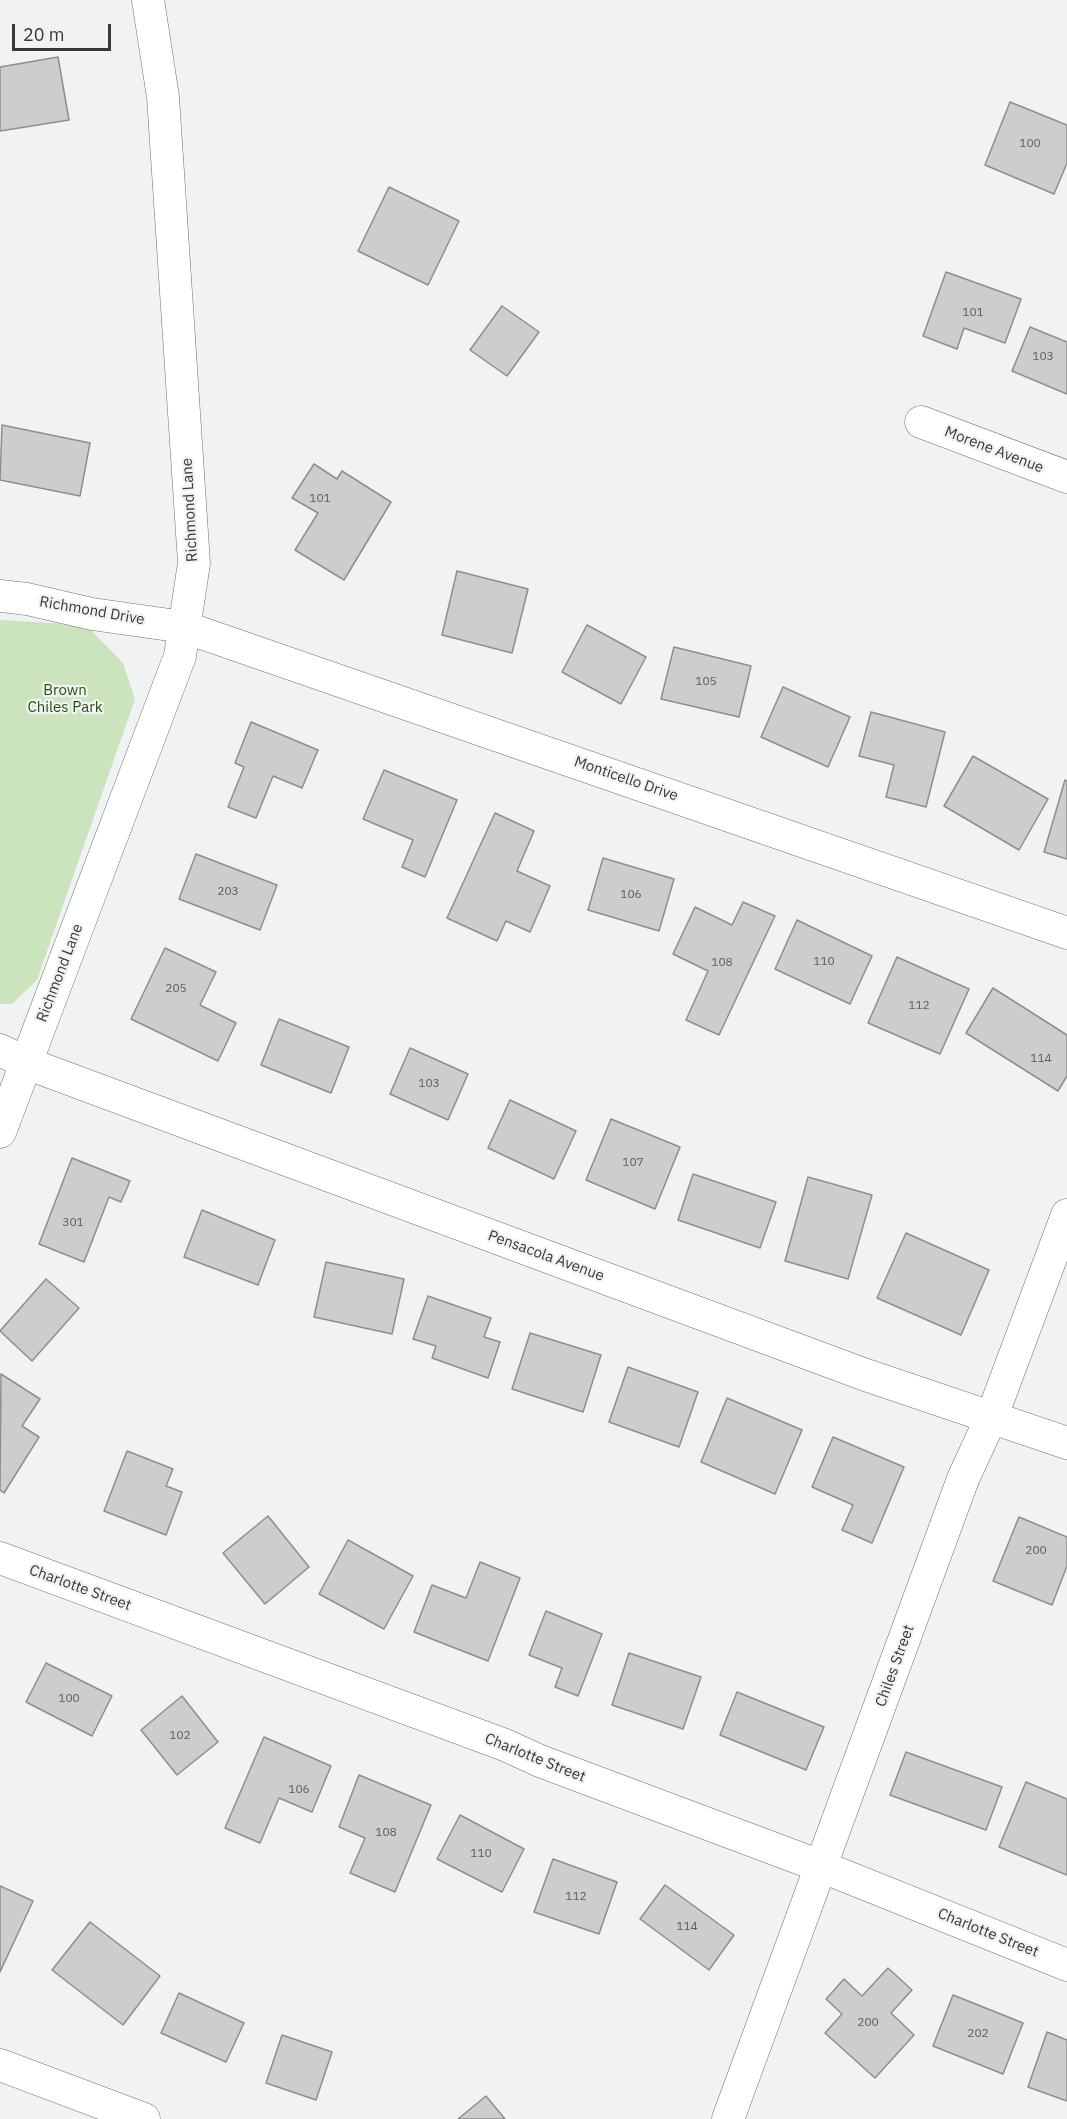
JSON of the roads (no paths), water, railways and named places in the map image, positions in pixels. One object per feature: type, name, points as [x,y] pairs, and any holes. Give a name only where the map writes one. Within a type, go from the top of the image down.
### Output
[{"type":"street","name":"Richmond Lane","points":[[0,1132],[13,1057],[159,716],[180,656],[194,563],[163,97],[148,0]]},
{"type":"street","name":"Morene Avenue","points":[[921,422],[1067,477]]},
{"type":"street","name":"Richmond Drive","points":[[0,596],[27,599],[92,614],[184,627]]},
{"type":"street","name":"Monticello Drive","points":[[184,627],[1067,933]]},
{"type":"street","name":"Pensacola Avenue","points":[[13,1057],[863,1374],[1067,1443]]},
{"type":"street","name":"Chiles Street","points":[[728,2119],[963,1479],[992,1416],[1067,1215]]},
{"type":"street","name":"Charlotte Street","points":[[0,1558],[505,1745],[540,1761],[820,1866],[1067,1965]]},
{"type":"street","points":[[0,2065],[144,2119]]},
{"type":"park label","name":"Brown Chiles Park","points":[[65,700]]}]
